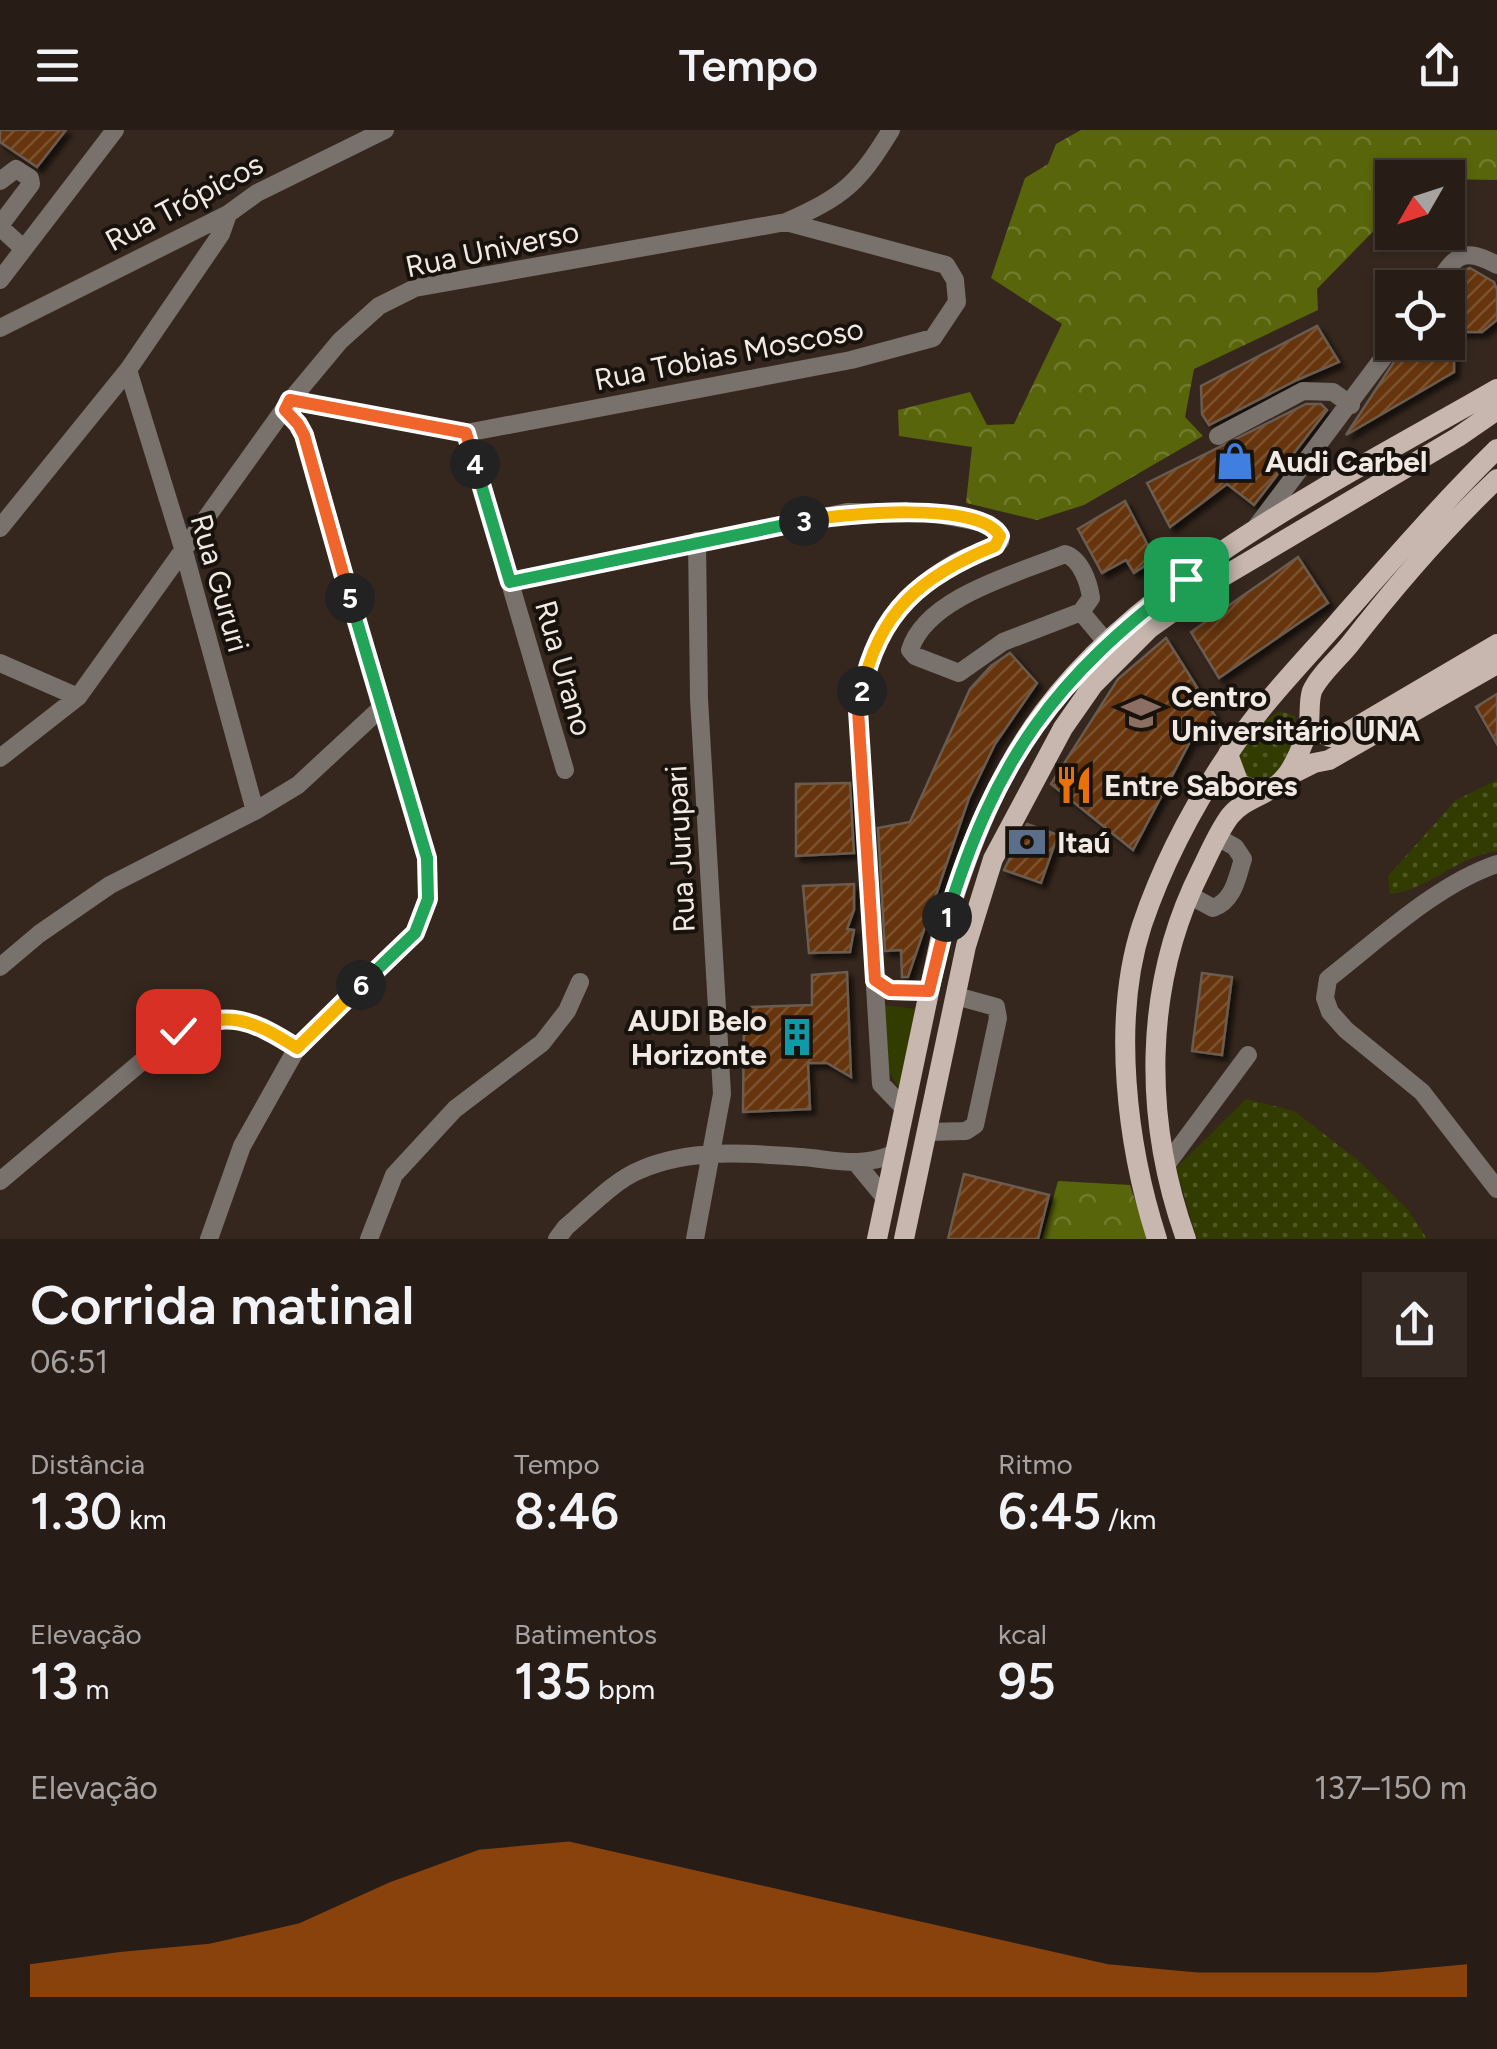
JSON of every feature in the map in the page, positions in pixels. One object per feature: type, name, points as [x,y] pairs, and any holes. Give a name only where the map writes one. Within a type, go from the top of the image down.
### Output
[{"type":"main road","points":[[876,1239],[929,991],[954,895],[984,811],[1043,713],[1082,666],[1132,620],[1252,532],[1430,419],[1486,396]]},
{"type":"main road","points":[[904,1239],[966,946],[993,859],[1062,728],[1093,685],[1150,628],[1219,579],[1458,437],[1486,396]]},
{"type":"main road","points":[[1157,1239],[1139,1174],[1126,1084],[1128,998],[1141,928],[1172,851],[1228,754],[1447,498],[1497,449]]},
{"type":"main road","points":[[1286,777],[1308,728],[1312,692],[1415,563],[1497,479]]},
{"type":"main road","points":[[1186,1239],[1173,1204],[1154,1089],[1156,1017],[1169,949],[1189,895],[1218,837],[1230,816],[1246,800],[1264,794],[1314,763],[1329,760],[1497,644]]},
{"type":"main road","points":[[1266,708],[1276,702],[1292,708],[1301,713],[1308,728],[1330,737],[1344,734],[1445,683],[1497,664]]},
{"type":"main road","points":[[1228,754],[1239,784],[1264,794]]},
{"type":"main road","points":[[875,980],[890,990],[929,991]]},
{"type":"street","points":[[0,280],[115,130]]},
{"type":"street","name":"Rua Trópicos","points":[[3,325],[228,214],[257,193],[386,130]]},
{"type":"street","name":"Rua Universo","points":[[0,758],[78,698],[287,405],[340,341],[379,306],[414,288],[786,222],[828,203],[865,173],[892,130]]},
{"type":"street","points":[[0,181],[16,169],[30,178],[31,184],[0,224],[20,253]]},
{"type":"street","points":[[0,528],[128,370],[221,234],[228,214]]},
{"type":"street","name":"Rua Tobias Moscoso","points":[[287,405],[466,433],[851,360],[934,338],[948,320],[957,302],[955,280],[946,265],[786,222]]},
{"type":"street","points":[[0,242],[20,253]]},
{"type":"street","points":[[1447,270],[1465,254],[1476,253],[1497,265]]},
{"type":"street","points":[[1252,532],[1382,360]]},
{"type":"street","name":"Rua Gururi","points":[[128,370],[255,812]]},
{"type":"street","points":[[1218,436],[1302,391],[1333,392],[1351,405]]},
{"type":"street","points":[[209,1239],[242,1146],[297,1048],[415,933],[428,899],[427,858],[304,435],[287,405]]},
{"type":"street","name":"Rua Urano","points":[[466,433],[565,770]]},
{"type":"street","points":[[1295,474],[1302,491],[1313,496]]},
{"type":"street","name":"Rua Urano","points":[[510,582],[847,512],[931,512],[989,524],[1000,536],[995,546],[960,560],[914,590],[885,626],[867,664],[858,710],[875,980]]},
{"type":"street","name":"Rua Jurupari","points":[[694,1239],[722,1094],[699,699],[697,541]]},
{"type":"street","points":[[1065,554],[1078,562],[1090,592],[1091,598],[1081,612],[1004,642],[959,673],[915,656],[910,650],[918,633],[949,604],[1065,554]]},
{"type":"street","points":[[1081,612],[1107,643]]},
{"type":"street","points":[[0,663],[78,698]]},
{"type":"street","points":[[0,967],[110,885],[255,812],[298,785],[381,708]]},
{"type":"street","points":[[1189,895],[1213,908],[1222,905],[1233,890],[1242,859],[1235,847],[1218,837]]},
{"type":"street","points":[[1497,864],[1420,907],[1328,979],[1325,998],[1330,1012],[1346,1030],[1422,1092],[1497,1190]]},
{"type":"street","points":[[875,980],[881,1084],[904,1108]]},
{"type":"street","points":[[370,1239],[394,1175],[456,1108],[542,1043],[567,1011],[580,982]]},
{"type":"street","points":[[928,1132],[966,1131],[975,1125],[998,1018],[996,1007],[956,996]]},
{"type":"street","points":[[0,1180],[178,1031],[206,1019],[238,1018],[267,1029],[297,1048]]},
{"type":"street","points":[[1167,1164],[1248,1054]]},
{"type":"street","points":[[557,1239],[604,1195],[639,1170],[713,1152],[857,1164],[877,1162],[894,1154]]},
{"type":"street","points":[[857,1164],[884,1198]]},
{"type":"green space","points":[[1081,130],[1497,130],[1497,180],[1465,179],[1465,160],[1375,160],[1375,229],[1317,289],[1318,310],[1194,369],[1185,417],[1203,436],[1084,505],[1037,520],[966,503],[972,447],[899,436],[898,410],[970,392],[987,425],[1014,424],[1062,324],[991,278],[1025,178],[1048,164],[1056,144]]},
{"type":"green space","points":[[1280,711],[1295,716],[1299,734],[1276,773],[1254,784],[1238,767],[1239,759],[1252,735]]},
{"type":"green space","points":[[1497,780],[1497,851],[1469,859],[1418,886],[1390,894],[1388,876],[1456,800]]},
{"type":"green space","points":[[884,1005],[915,1009],[900,1089],[887,1069]]},
{"type":"green space","points":[[1246,1099],[1294,1111],[1359,1161],[1408,1210],[1427,1239],[1197,1239],[1176,1168]]},
{"type":"green space","points":[[1058,1181],[1130,1185],[1148,1239],[1042,1239]]},
{"type":"building","points":[[0,130],[66,130],[37,167],[0,142]]},
{"type":"building","points":[[1470,268],[1494,282],[1497,290],[1497,320],[1482,332],[1465,332],[1465,270]]},
{"type":"building","points":[[1317,326],[1339,362],[1209,425],[1202,414],[1201,386]]},
{"type":"building","points":[[1395,360],[1454,360],[1454,372],[1346,435]]},
{"type":"building","points":[[1306,404],[1321,404],[1327,410],[1254,505],[1227,484],[1170,527],[1147,483]]},
{"type":"building","points":[[1125,501],[1155,559],[1134,573],[1126,560],[1102,573],[1078,529]]},
{"type":"building","points":[[1298,557],[1328,603],[1219,678],[1191,632]]},
{"type":"building","points":[[1166,638],[1215,716],[1195,741],[1192,738],[1133,850],[1051,784],[1118,679]]},
{"type":"building","points":[[1010,653],[1037,683],[995,744],[969,798],[908,977],[902,977],[901,950],[885,951],[878,828],[910,822],[970,689],[991,666]]},
{"type":"building","points":[[1497,694],[1497,744],[1476,707]]},
{"type":"building","points":[[850,783],[854,853],[796,856],[796,784]]},
{"type":"building","points":[[1027,824],[1058,835],[1041,883],[1004,870]]},
{"type":"building","points":[[854,884],[854,910],[847,929],[854,930],[850,952],[809,953],[803,886]]},
{"type":"building","name":"AUDI Belo Horizonte","points":[[847,972],[851,1077],[827,1063],[808,1063],[810,1109],[743,1112],[744,1010],[812,1005],[812,975]]},
{"type":"building","points":[[1202,973],[1232,977],[1222,1055],[1192,1051]]},
{"type":"building","points":[[964,1174],[1049,1195],[1038,1239],[948,1239]]},
{"type":"place","name":"Audi Carbel","points":[[1235,461]]},
{"type":"place","name":"Centro Universitário UNA","points":[[1141,713]]},
{"type":"place","name":"Entre Sabores","points":[[1074,785]]},
{"type":"place","name":"Itaú","points":[[1027,842]]},
{"type":"place","name":"AUDI Belo Horizonte","points":[[797,1037]]},
{"type":"route","points":[[178,1031],[206,1019],[238,1018],[267,1029],[297,1048],[415,933],[428,899],[427,858],[304,435],[285,410],[290,400],[466,433],[510,582],[847,512],[931,512],[989,524],[996,529],[1000,542],[995,546],[960,560],[914,590],[885,626],[867,664],[858,710],[875,980],[890,990],[929,991],[940,940],[984,811],[1043,713],[1082,666],[1132,620],[1186,579]]}]
